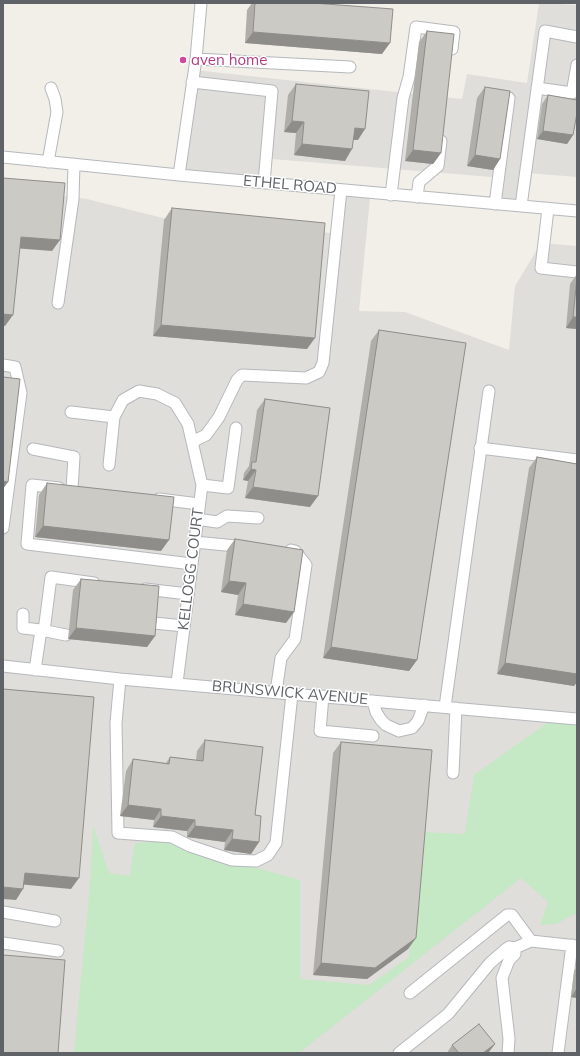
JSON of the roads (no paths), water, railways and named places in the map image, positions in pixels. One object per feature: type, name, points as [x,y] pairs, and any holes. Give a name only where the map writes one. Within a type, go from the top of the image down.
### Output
[{"type":"street","points":[[179,175],[196,59],[201,3]]},
{"type":"street","points":[[391,195],[403,98],[409,77],[416,27],[454,32],[450,63]]},
{"type":"street","points":[[522,206],[536,88],[545,32],[577,37]]},
{"type":"street","points":[[196,59],[350,67]]},
{"type":"street","points":[[536,88],[572,93],[577,65]]},
{"type":"street","points":[[192,82],[272,91],[264,183]]},
{"type":"street","points":[[48,162],[57,112],[55,98],[51,88]]},
{"type":"street","points":[[495,204],[509,98]]},
{"type":"street","points":[[416,197],[419,182],[438,166],[443,126]]},
{"type":"street","name":"ETHEL ROAD","points":[[3,157],[391,195],[577,211]]},
{"type":"street","points":[[58,303],[73,199],[74,164]]},
{"type":"street","points":[[192,442],[206,435],[219,416],[237,380],[242,375],[306,378],[319,372],[323,363],[341,190]]},
{"type":"street","points":[[548,209],[541,268],[577,272]]},
{"type":"street","points":[[3,365],[15,367],[21,393],[3,528]]},
{"type":"street","name":"KELLOGG COURT","points":[[114,417],[122,400],[139,390],[157,394],[175,403],[188,424],[202,485],[177,683]]},
{"type":"street","points":[[453,773],[451,708],[480,448],[489,391]]},
{"type":"street","points":[[71,412],[114,417],[109,465]]},
{"type":"street","points":[[202,485],[228,488],[236,428]]},
{"type":"street","points":[[480,448],[577,460]]},
{"type":"street","points":[[33,449],[74,457],[76,490],[32,485],[27,544],[192,564]]},
{"type":"street","points":[[147,498],[199,504]]},
{"type":"street","points":[[197,519],[217,522],[227,516],[258,518]]},
{"type":"street","points":[[195,542],[256,548]]},
{"type":"street","points":[[276,692],[282,658],[296,639],[306,565],[295,551],[280,550]]},
{"type":"street","points":[[35,670],[51,577],[106,584]]},
{"type":"street","points":[[130,587],[188,594]]},
{"type":"street","points":[[23,614],[23,628],[66,635]]},
{"type":"street","points":[[154,623],[184,626]]},
{"type":"street","name":"BRUNSWICK AVENUE","points":[[3,666],[120,679],[577,719]]},
{"type":"street","points":[[120,679],[116,723],[118,833],[172,838],[190,846],[232,860],[256,861],[268,856],[276,843],[292,694]]},
{"type":"street","points":[[323,696],[320,731],[373,736]]},
{"type":"street","points":[[373,701],[376,712],[381,720],[386,725],[399,731],[412,728],[418,721],[424,705]]},
{"type":"street","points":[[3,912],[55,921]]},
{"type":"street","points":[[410,993],[507,915],[512,915],[531,941]]},
{"type":"street","points":[[399,1053],[448,1014],[490,963],[505,950],[509,947],[515,948],[531,941],[574,946],[558,1053]]},
{"type":"street","points":[[3,943],[58,951]]},
{"type":"street","points":[[508,1053],[509,1039],[502,978],[509,960],[515,954],[515,948]]},
{"type":"place","name":"aven home","points":[[183,60]]}]
